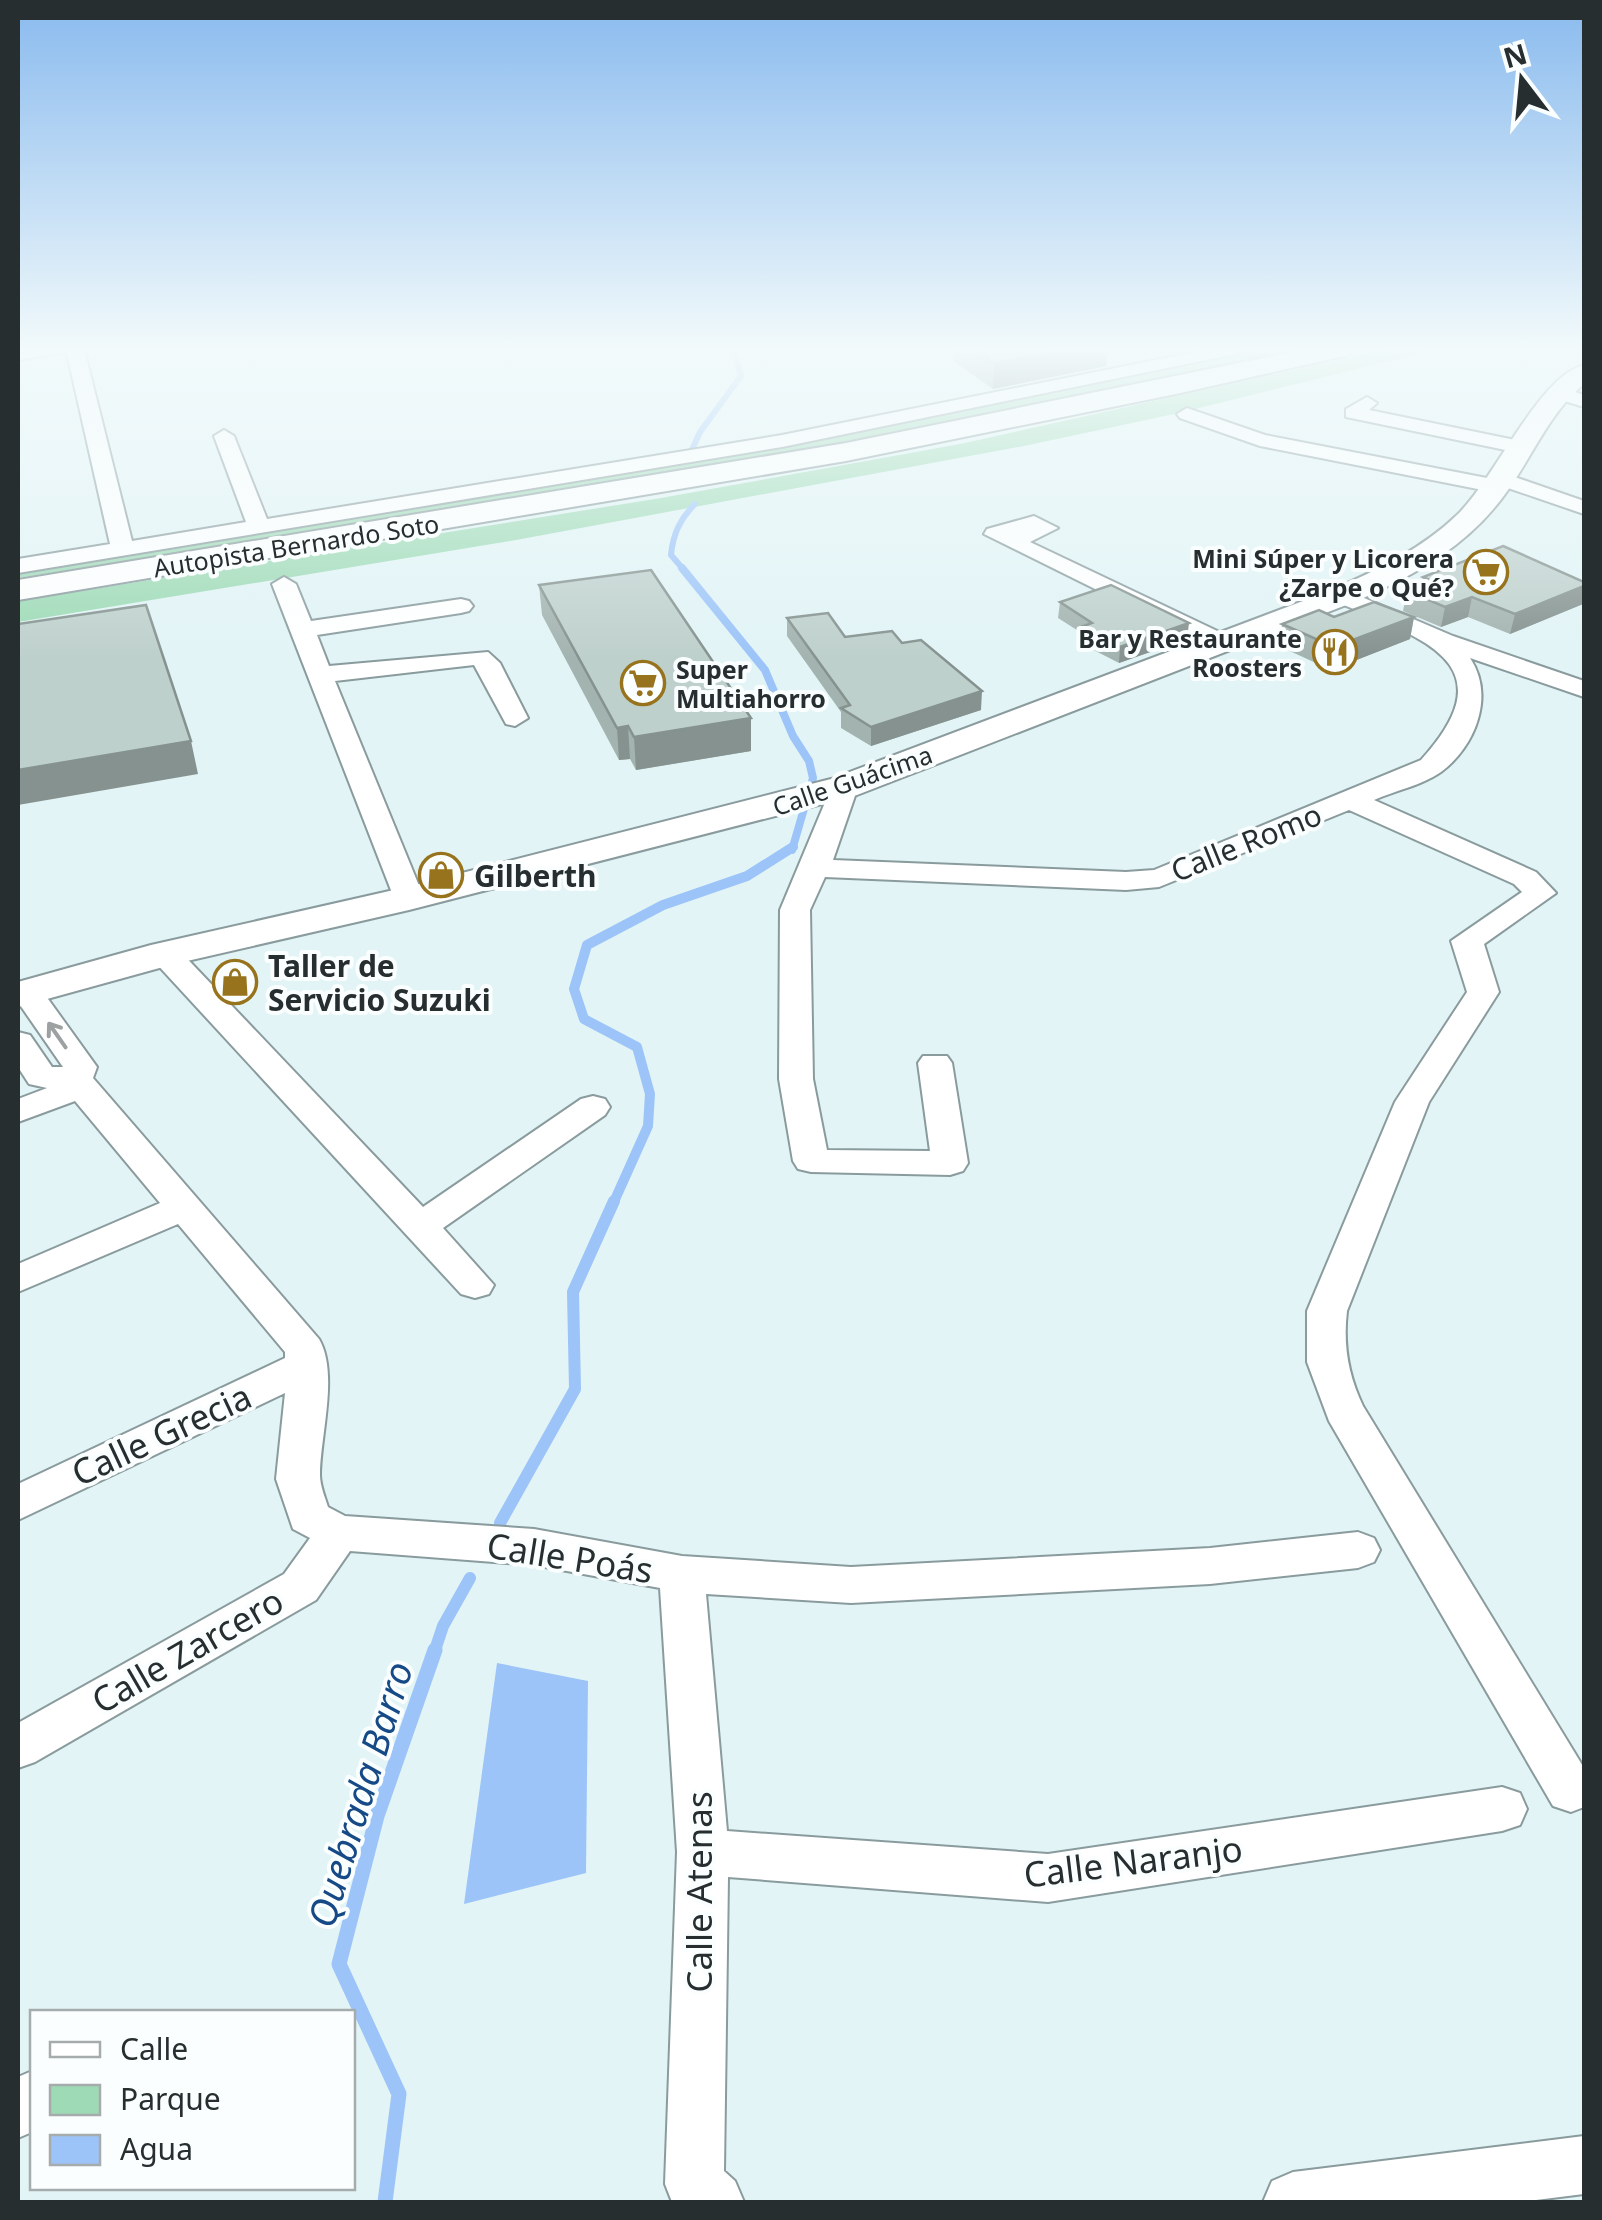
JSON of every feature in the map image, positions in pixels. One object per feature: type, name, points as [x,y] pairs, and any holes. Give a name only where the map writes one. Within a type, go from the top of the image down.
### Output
[{"type":"highway","name":"Autopista Bernardo Soto","points":[[19,572],[746,472],[845,453]]},
{"type":"main road","name":"Calle Guácima","points":[[22,993],[166,954],[772,808],[835,789],[1223,643],[1388,576],[1462,527],[1523,453]]},
{"type":"street","points":[[100,453],[123,550]]},
{"type":"street","points":[[230,453],[259,527]]},
{"type":"street","points":[[19,572],[123,550],[711,453]]},
{"type":"street","points":[[1337,453],[1506,472]]},
{"type":"street","points":[[1456,453],[1580,506]]},
{"type":"street","points":[[1011,542],[1223,643]]},
{"type":"street","points":[[284,584],[408,898]]},
{"type":"street","points":[[1342,596],[1444,641],[1584,689]]},
{"type":"street","points":[[301,630],[461,606]]},
{"type":"street","name":"Calle Romo","points":[[815,868],[1126,881],[1159,878],[1432,766],[1454,741],[1468,712],[1469,676],[1444,641]]},
{"type":"street","points":[[319,675],[479,657],[488,663],[516,718]]},
{"type":"street","points":[[835,789],[815,868],[795,910],[796,1079],[812,1162],[950,1163],[935,1063]]},
{"type":"street","points":[[1351,800],[1525,878],[1541,893],[1468,942],[1483,992],[1412,1102],[1327,1311],[1322,1341],[1330,1382],[1344,1410],[1572,1790]]},
{"type":"street","points":[[166,954],[475,1285]]},
{"type":"street","points":[[22,993],[80,1067],[78,1083]]},
{"type":"street","points":[[18,1042],[41,1077],[78,1083],[304,1349],[306,1415],[298,1479],[308,1517],[338,1533]]},
{"type":"street","points":[[18,1111],[78,1083]]},
{"type":"street","points":[[419,1227],[593,1107]]},
{"type":"street","points":[[18,1279],[183,1207]]},
{"type":"street","name":"Calle Grecia","points":[[18,1503],[306,1366]]},
{"type":"street","name":"Calle Poás","points":[[338,1533],[534,1548],[682,1574],[851,1585],[1210,1566],[1358,1550]]},
{"type":"street","name":"Calle Zarcero","points":[[18,1746],[300,1587],[338,1533]]},
{"type":"street","name":"Calle Atenas","points":[[682,1574],[703,1852],[694,2184],[714,2202]]},
{"type":"street","name":"Calle Naranjo","points":[[703,1852],[1048,1878],[1502,1810]]},
{"type":"street","points":[[1293,2202],[1584,2165]]},
{"type":"green space","points":[[706,453],[785,453],[18,578],[18,569]]},
{"type":"green space","points":[[912,453],[988,453],[516,540],[18,622],[18,601],[661,498]]},
{"type":"water","points":[[497,1663],[588,1681],[586,1873],[464,1904]]},
{"type":"building","points":[[1503,546],[1584,582],[1584,586],[1515,614],[1472,597],[1445,607],[1407,591],[1432,581],[1423,577]]},
{"type":"building","name":"Super Multiahorro","points":[[651,570],[751,718],[634,737],[628,726],[617,728],[539,585]]},
{"type":"building","points":[[1111,585],[1189,623],[1120,647],[1081,627],[1092,623],[1060,602]]},
{"type":"building","points":[[1374,602],[1414,617],[1334,647],[1282,624],[1319,610],[1334,617]]},
{"type":"building","points":[[146,605],[191,741],[18,770],[18,624]]},
{"type":"building","points":[[828,613],[845,637],[892,631],[902,643],[921,640],[982,691],[871,727],[841,708],[850,705],[787,618]]},
{"type":"waterway","name":"Quebrada Barro","points":[[684,570],[671,555],[672,547],[678,527],[695,504]]},
{"type":"waterway","name":"Quebrada Barro","points":[[682,568],[765,670],[793,736],[809,761],[813,778],[793,847]]},
{"type":"waterway","name":"Quebrada Barro","points":[[613,1204],[648,1126],[650,1094],[637,1047],[584,1019],[574,989],[587,945],[663,905],[747,876],[793,847]]},
{"type":"waterway","name":"Quebrada Barro","points":[[500,1523],[575,1389],[573,1292],[614,1201]]},
{"type":"waterway","name":"Quebrada Barro","points":[[435,1650],[443,1626],[470,1578]]},
{"type":"waterway","name":"Quebrada Barro","points":[[385,2202],[399,2094],[339,1964],[377,1816],[435,1650]]},
{"type":"place","name":"Mini Súper y Licorera ¿Zarpe o Qué?","points":[[1486,572]]},
{"type":"place","name":"Bar y Restaurante Roosters","points":[[1335,652]]},
{"type":"place","name":"Super Multiahorro","points":[[643,683]]},
{"type":"place","name":"Gilberth","points":[[441,875]]},
{"type":"place","name":"Taller de Servicio Suzuki","points":[[235,982]]}]
